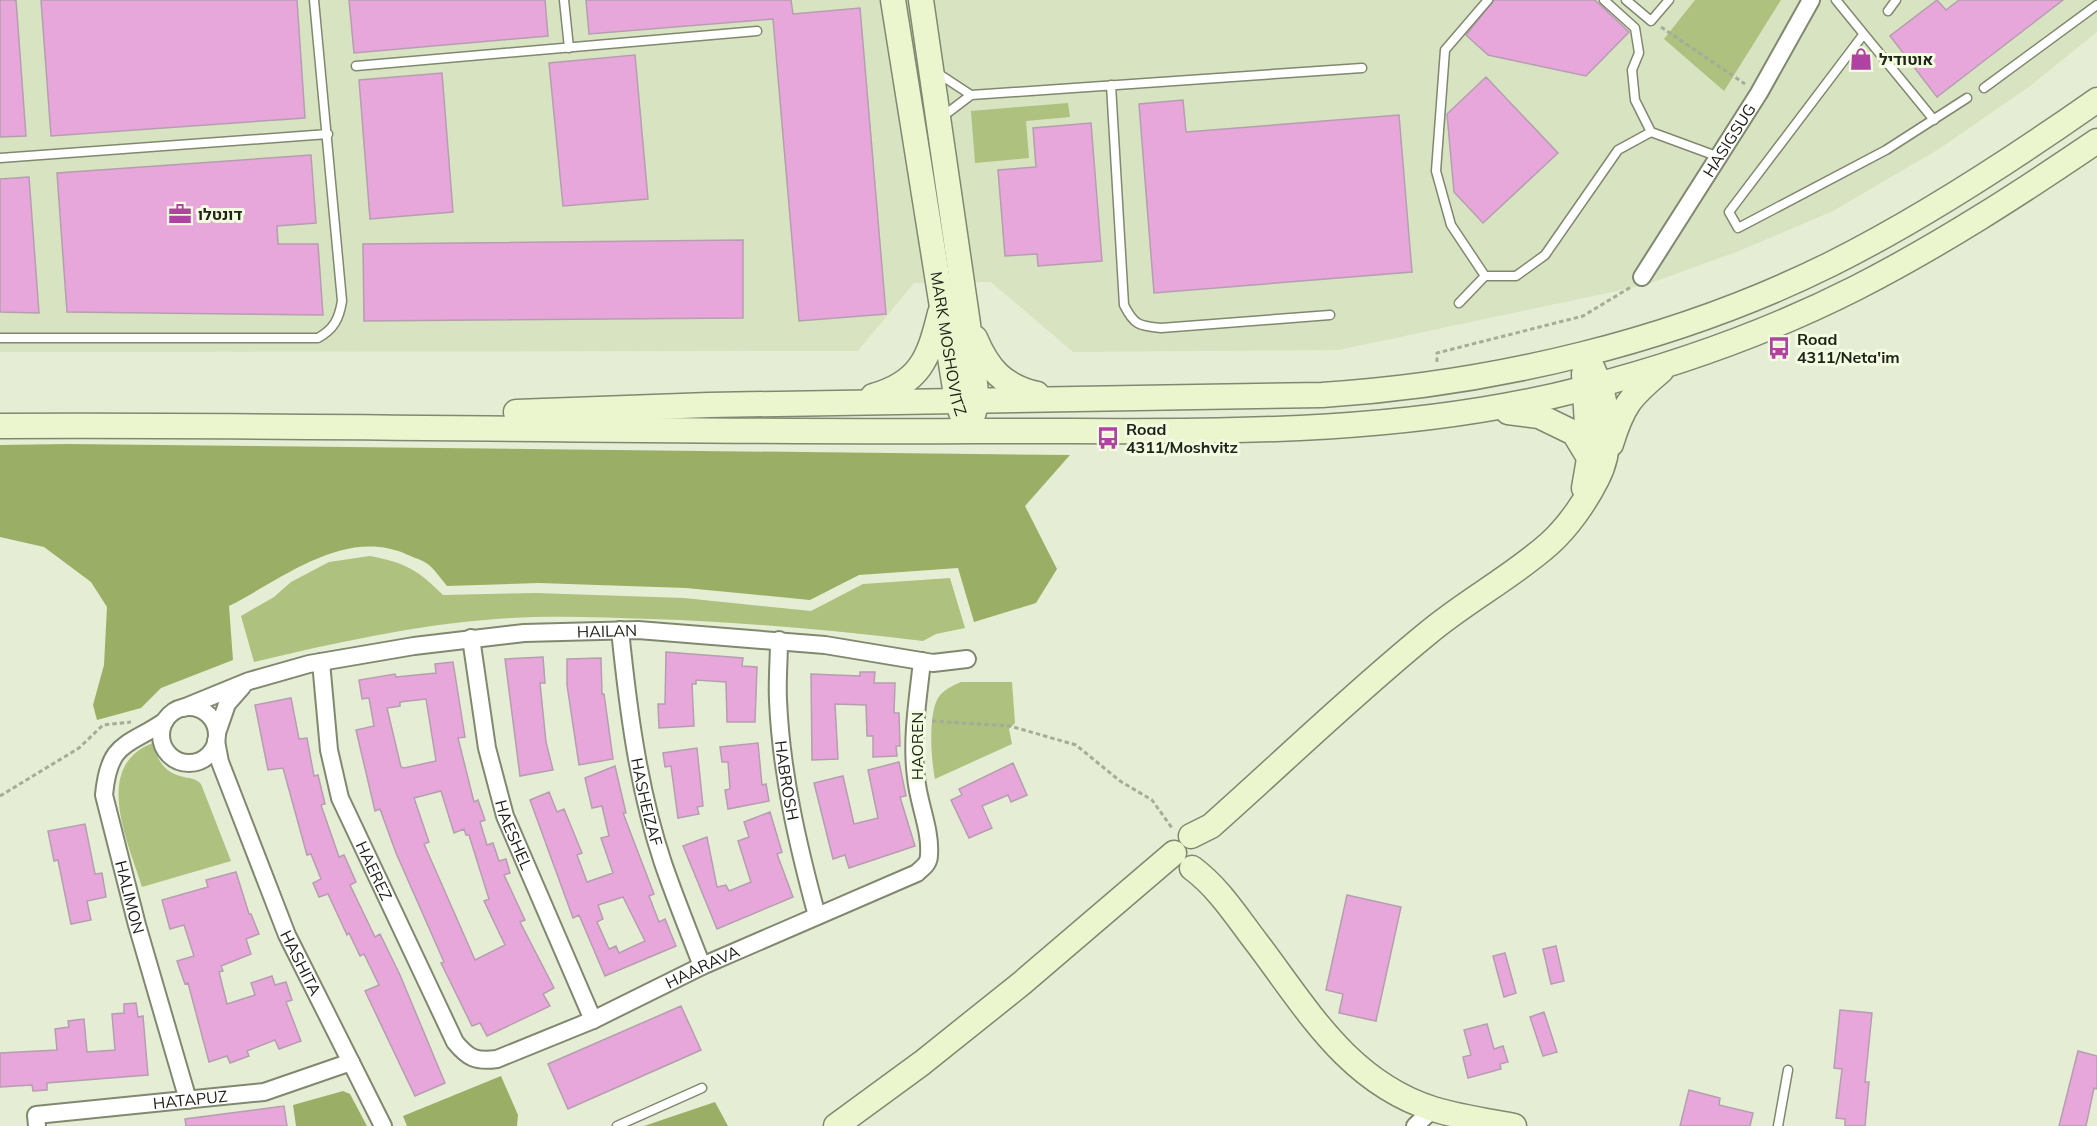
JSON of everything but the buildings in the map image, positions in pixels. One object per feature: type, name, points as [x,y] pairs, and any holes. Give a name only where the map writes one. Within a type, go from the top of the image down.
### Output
[{"type":"main road","name":"MARK MOSHOVITZ","points":[[893,0],[943,302],[967,401]]},
{"type":"main road","name":"MARK MOSHOVITZ","points":[[921,0],[933,69],[968,324],[967,431]]},
{"type":"main road","points":[[125,425],[697,406],[1322,395],[1436,383],[1585,354],[1715,312],[1831,264],[1933,206],[2097,100]]},
{"type":"main road","points":[[0,426],[967,431],[1306,429],[1412,420],[1484,410],[1592,386],[1668,365],[1777,325],[1853,290],[1939,243],[2097,141]]},
{"type":"main road","points":[[846,404],[895,389],[918,372],[931,345],[943,302]]},
{"type":"main road","points":[[968,324],[988,365],[1004,382],[1017,389],[1057,398]]},
{"type":"main road","points":[[836,1126],[922,1063],[1191,853],[1429,632],[1549,544],[1597,480],[1598,458],[1607,421],[1592,386],[1585,354]]},
{"type":"main road","points":[[1598,458],[1632,396],[1668,365]]},
{"type":"main road","points":[[1484,410],[1539,416],[1574,433],[1598,458]]},
{"type":"main road","points":[[1191,853],[1309,1016],[1353,1063],[1392,1090],[1432,1109],[1514,1126]]},
{"type":"street","name":"HASIGSUG","points":[[1642,277],[1759,93],[1811,0]]},
{"type":"street","name":"HAILAN","points":[[183,708],[249,681],[321,662],[471,638],[524,633],[620,630],[779,640],[861,650],[933,663],[967,659]]},
{"type":"street","name":"HASHEIZAF","points":[[620,630],[632,727],[652,822],[663,862],[702,966]]},
{"type":"street","name":"HAESHEL","points":[[471,638],[487,748],[505,816],[593,1020]]},
{"type":"street","name":"HABROSH","points":[[779,640],[778,700],[784,755],[794,824],[817,916]]},
{"type":"street","name":"HAOREN","points":[[922,661],[916,720],[915,776],[929,840],[929,858],[926,865]]},
{"type":"street","name":"HAEREZ","points":[[321,662],[329,750],[347,816],[455,1042],[465,1055],[475,1060]]},
{"type":"street","points":[[217,737],[215,724],[204,711],[183,708],[165,720],[162,729],[164,746],[175,759],[192,762],[208,756],[217,737],[227,704],[234,693],[249,681]]},
{"type":"street","name":"HALIMON","points":[[165,720],[121,747],[112,759],[106,776],[104,795],[123,871],[189,1100]]},
{"type":"street","name":"HASHITA","points":[[217,737],[220,762],[287,935],[383,1126]]},
{"type":"street","name":"HASHITA","points":[[192,762],[213,772],[234,794]]},
{"type":"street","name":"HAARAVA","points":[[475,1060],[497,1059],[593,1020],[702,966],[917,873],[926,865]]},
{"type":"street","name":"HATAPUZ","points":[[37,1126],[36,1114],[264,1092],[351,1062]]},
{"type":"street","points":[[1415,1126],[1432,1109]]},
{"type":"lane","points":[[0,338],[318,338],[328,332],[339,319],[342,301],[315,0]]},
{"type":"lane","points":[[564,0],[569,48]]},
{"type":"lane","points":[[1485,276],[1451,225],[1436,171],[1445,50],[1488,0]]},
{"type":"lane","points":[[1604,0],[1635,28],[1639,53],[1632,70],[1635,100],[1651,132],[1719,157]]},
{"type":"lane","points":[[1626,0],[1651,21],[1669,0]]},
{"type":"lane","points":[[1836,0],[1934,120]]},
{"type":"lane","points":[[1888,11],[1896,0]]},
{"type":"lane","points":[[1984,88],[2097,5]]},
{"type":"lane","points":[[356,66],[758,31]]},
{"type":"lane","points":[[1863,35],[1729,212],[1738,228],[1886,150],[1967,98]]},
{"type":"lane","points":[[939,119],[971,95],[1362,68]]},
{"type":"lane","points":[[933,69],[971,95]]},
{"type":"lane","points":[[1111,85],[1124,304],[1132,320],[1145,327],[1161,328],[1330,315]]},
{"type":"lane","points":[[1459,303],[1485,276],[1516,276],[1545,255],[1618,150],[1651,132]]},
{"type":"lane","points":[[0,158],[328,134]]},
{"type":"lane","points":[[1778,1126],[1788,1070]]},
{"type":"lane","points":[[617,1126],[702,1088]]},
{"type":"path","points":[[1651,21],[1759,93]]},
{"type":"path","points":[[1436,383],[1437,353],[1583,316],[1648,277],[1642,277]]},
{"type":"path","points":[[916,720],[1010,726],[1076,745],[1120,781],[1152,800],[1191,853]]},
{"type":"path","points":[[0,796],[79,748],[103,724],[136,722]]},
{"type":"shaded area","points":[[0,0],[2097,0],[2097,32],[2030,86],[1939,149],[1833,211],[1739,251],[1645,285],[1339,350],[1073,352],[991,282],[914,283],[858,351],[0,352]]},
{"type":"green space","points":[[1695,0],[1781,0],[1724,91],[1664,39]]},
{"type":"green space","points":[[1068,103],[1070,117],[1026,121],[1029,158],[975,163],[971,111]]},
{"type":"green space","points":[[0,445],[1070,455],[1025,506],[1057,569],[1036,603],[974,622],[958,568],[859,575],[810,600],[686,588],[539,583],[447,586],[432,567],[422,560],[384,548],[361,547],[338,551],[315,560],[229,606],[233,660],[161,688],[141,708],[97,720],[93,705],[104,665],[107,607],[91,582],[44,547],[0,537]]},
{"type":"green space","points":[[370,556],[411,569],[443,595],[536,593],[684,598],[811,611],[863,584],[950,578],[965,628],[936,634],[923,641],[719,622],[593,617],[515,618],[404,630],[254,662],[241,616],[274,597],[291,582],[329,562]]},
{"type":"green space","points":[[961,682],[1012,682],[1015,723],[1009,729],[1012,744],[935,779],[931,738],[935,706],[942,693]]},
{"type":"green space","points":[[153,743],[160,761],[167,769],[201,784],[231,861],[142,887],[123,829],[119,808],[119,787],[123,769],[134,754]]},
{"type":"green space","points":[[501,1076],[518,1115],[517,1126],[407,1126],[403,1116]]},
{"type":"green space","points":[[343,1091],[350,1094],[367,1126],[296,1126],[293,1105]]},
{"type":"green space","points":[[715,1102],[728,1126],[644,1126]]},
{"type":"place","name":"אוטודיל","points":[[1861,59]]},
{"type":"place","name":"דונטלו","points":[[180,214]]},
{"type":"place","name":"Road 4311/Neta'im","points":[[1779,348]]},
{"type":"place","name":"Road 4311/Moshvitz","points":[[1108,438]]}]
